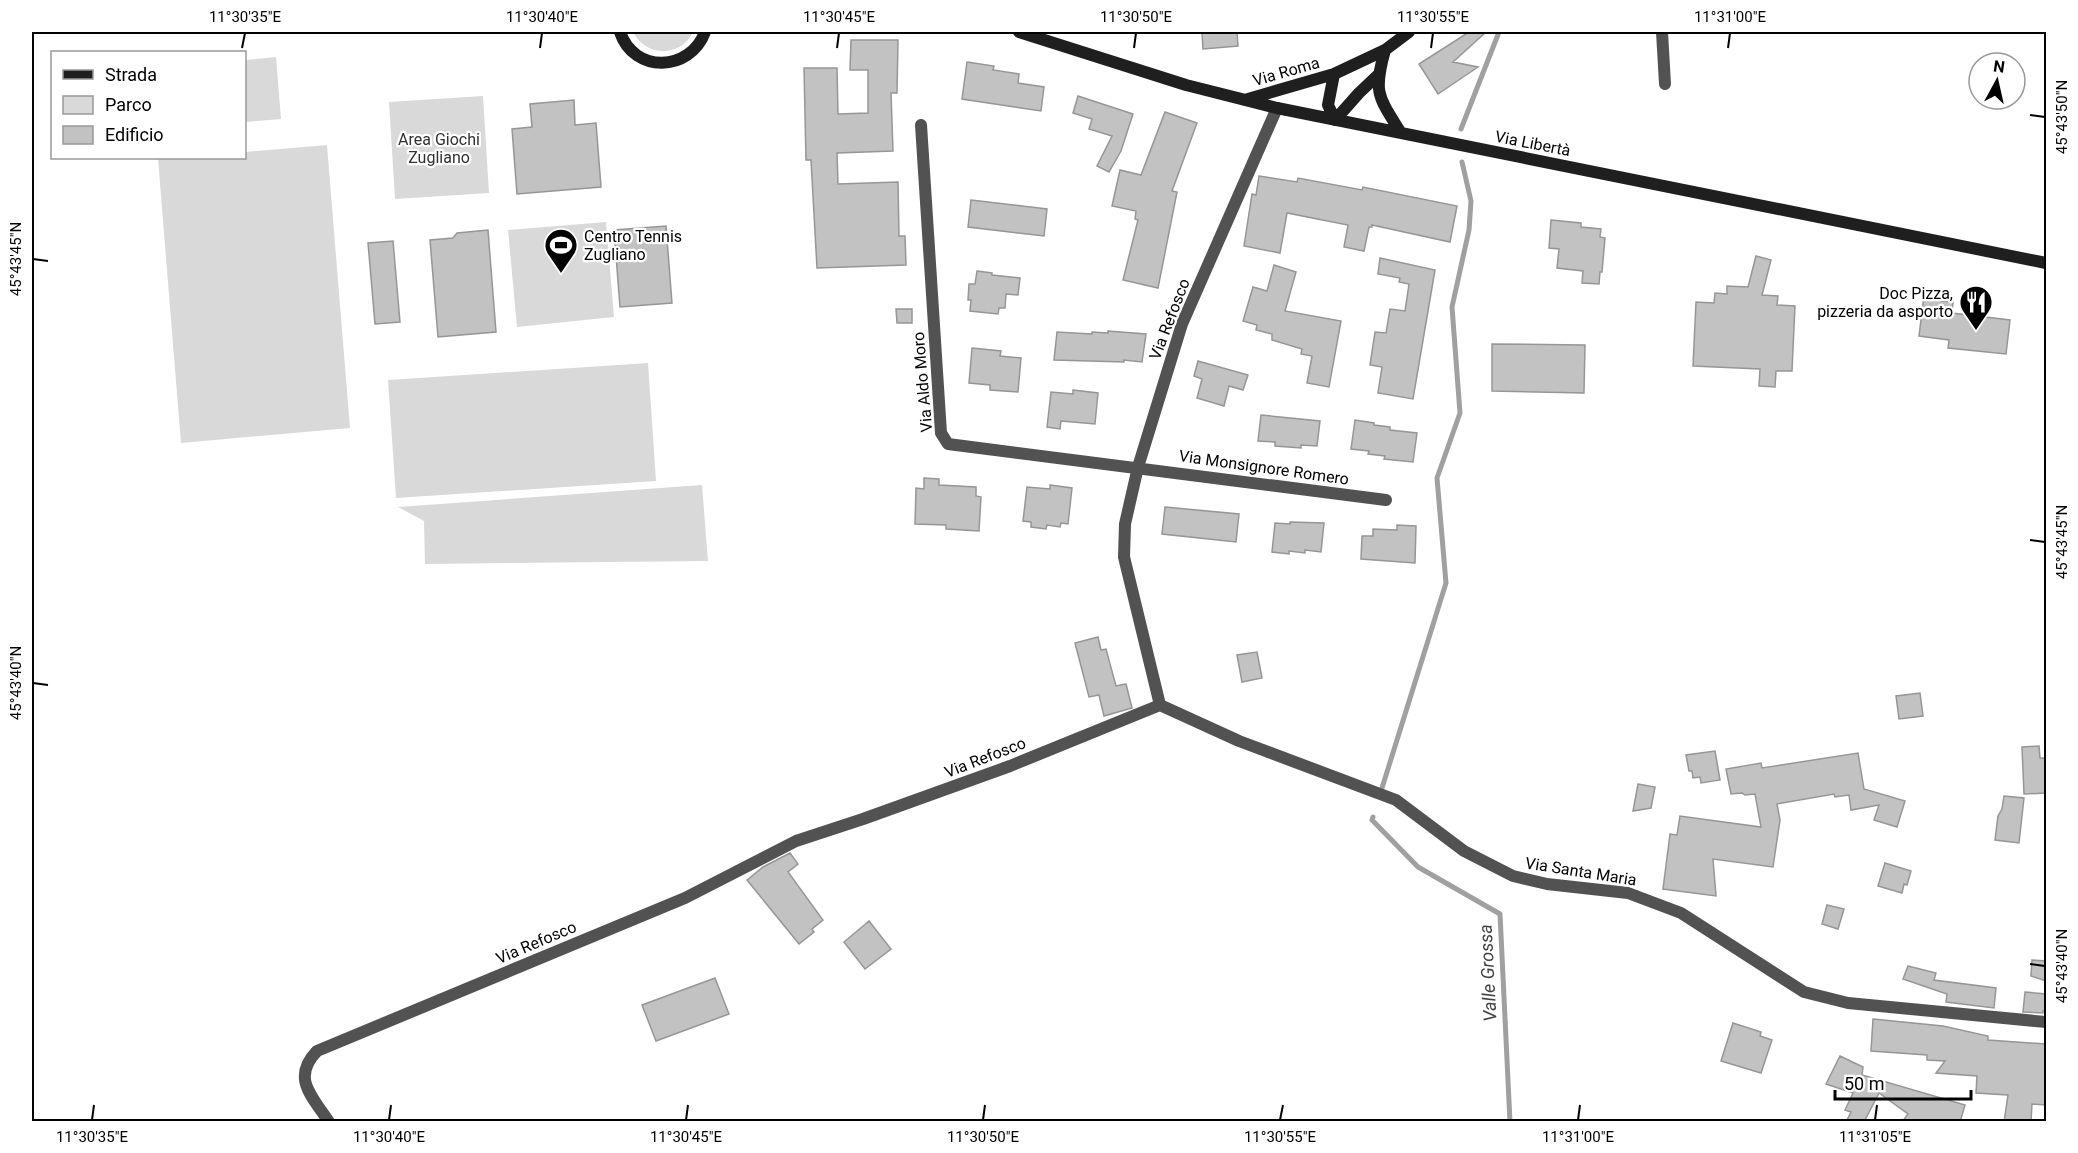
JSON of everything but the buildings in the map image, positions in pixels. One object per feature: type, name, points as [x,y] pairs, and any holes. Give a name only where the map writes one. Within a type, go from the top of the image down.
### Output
[{"type":"main road","points":[[608,32],[621,36],[631,51],[643,59],[657,63],[672,62],[686,57],[695,50],[704,36],[714,32]]},
{"type":"main road","name":"Via Libertà","points":[[1019,32],[1052,37],[1186,85],[1277,108],[2046,263]]},
{"type":"main road","name":"Via Roma","points":[[1247,99],[1334,74],[1385,50],[1410,32]]},
{"type":"main road","points":[[1385,50],[1378,75],[1379,94],[1401,133]]},
{"type":"main road","name":"Via Roma","points":[[1334,74],[1328,105],[1335,120]]},
{"type":"main road","points":[[1335,120],[1378,75]]},
{"type":"street","points":[[1662,32],[1665,84]]},
{"type":"street","name":"Via Refosco","points":[[328,1122],[307,1088],[304,1078],[304,1069],[308,1060],[317,1051],[685,898],[796,841],[1010,766],[1160,705],[1124,557],[1125,524],[1138,467],[1182,324],[1277,108]]},
{"type":"street","name":"Via Aldo Moro","points":[[921,125],[940,434],[948,444],[1138,467]]},
{"type":"street","name":"Via Monsignore Romero","points":[[1138,467],[1386,500]]},
{"type":"street","name":"Via Santa Maria","points":[[1160,705],[1239,741],[1396,800],[1464,851],[1513,876],[1547,884],[1628,893],[1667,906],[1804,992],[1848,1003],[2046,1022]]},
{"type":"green space","points":[[633,32],[693,32],[680,46],[663,51],[646,46]]},
{"type":"green space","points":[[276,57],[281,119],[246,122],[246,60]]},
{"type":"green space","name":"Area Giochi Zugliano","points":[[483,96],[489,193],[395,199],[389,102]]},
{"type":"green space","points":[[327,145],[350,428],[181,443],[158,159],[246,159],[246,152]]},
{"type":"green space","name":"Centro Tennis Zugliano","points":[[606,222],[614,317],[517,327],[508,230]]},
{"type":"green space","points":[[648,363],[656,481],[396,498],[388,380]]},
{"type":"green space","points":[[702,485],[708,561],[425,564],[424,521],[398,507]]},
{"type":"waterway","name":"Valle Grossa","points":[[1461,129],[1499,32]]},
{"type":"waterway","points":[[1382,788],[1446,583],[1437,478],[1460,413],[1452,307],[1469,230],[1471,201],[1462,162]]},
{"type":"waterway","name":"Valle Grossa","points":[[1373,817],[1372,820],[1418,867],[1500,914],[1510,1122]]},
{"type":"place","name":"Centro Tennis Zugliano","points":[[561,274]]},
{"type":"place","name":"Doc Pizza, pizzeria da asporto","points":[[1976,331]]}]
